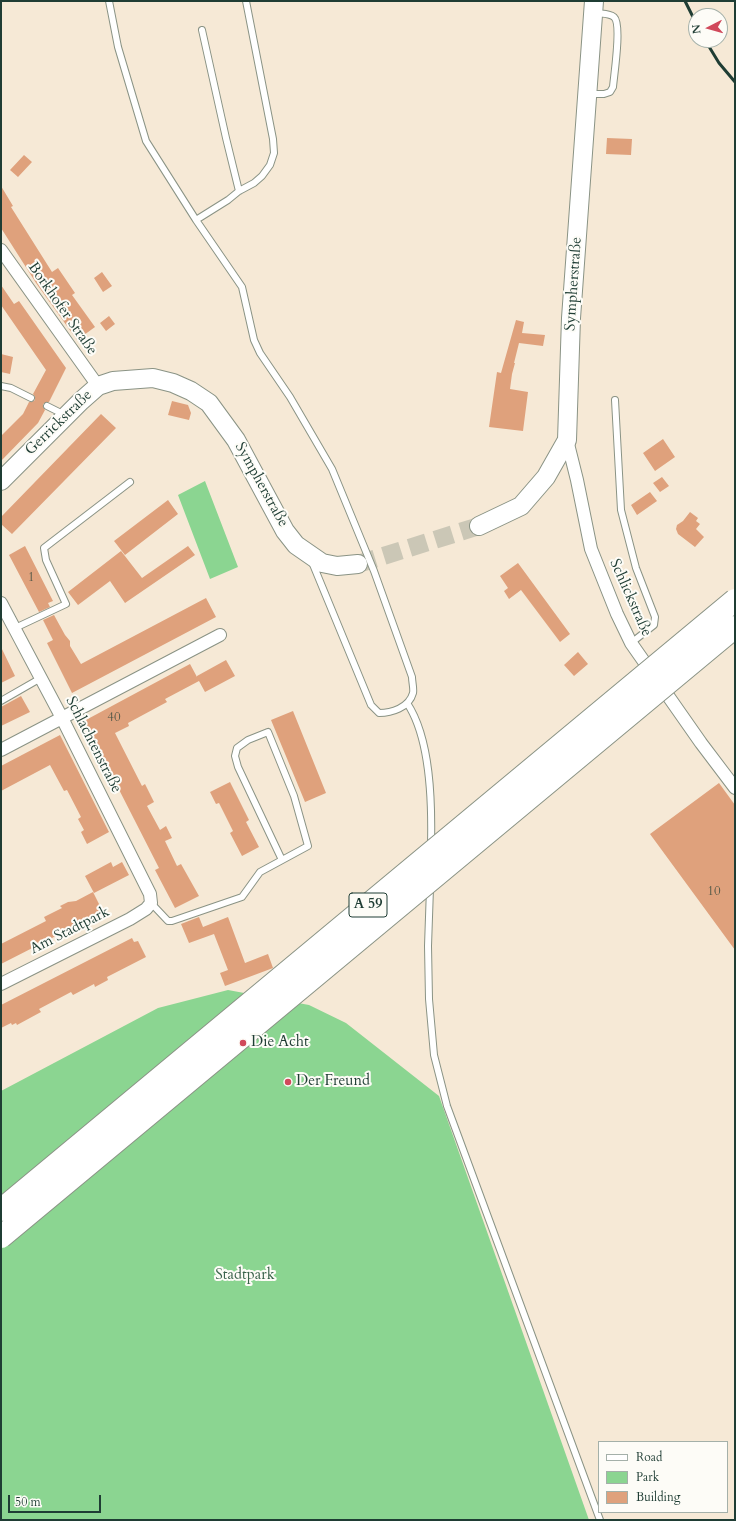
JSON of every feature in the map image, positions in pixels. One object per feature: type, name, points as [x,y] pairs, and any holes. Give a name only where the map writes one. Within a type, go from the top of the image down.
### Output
[{"type":"highway","name":"A 59","points":[[1,1210],[735,600]]},
{"type":"highway","name":"A 59","points":[[1,1237],[735,627]]},
{"type":"street","name":"Sympherstraße","points":[[479,526],[521,506],[546,477],[567,440],[571,318],[593,7]]},
{"type":"street","name":"Borkhofer Straße","points":[[1,250],[98,386]]},
{"type":"street","name":"Gerrickstraße","points":[[1,481],[98,386],[112,381],[153,378],[173,383]]},
{"type":"street","name":"Sympherstraße","points":[[173,383],[191,391],[209,403],[236,440],[285,530],[296,545],[322,563],[337,566],[358,564]]},
{"type":"street","name":"Schlickstraße","points":[[567,440],[591,549],[617,614],[631,643],[700,743],[735,788]]},
{"type":"street","name":"Schlachtenstraße","points":[[1,603],[62,718],[150,894],[151,903]]},
{"type":"street","points":[[1,750],[220,635]]},
{"type":"street","name":"Am Stadtpark","points":[[1,984],[130,919],[146,909],[151,903]]},
{"type":"lane","points":[[108,1],[118,47],[146,141],[196,220],[242,287],[254,340],[260,353],[290,397],[332,469],[374,571],[412,677],[413,694],[407,703],[402,707],[386,713],[379,713],[371,705],[309,555]]},
{"type":"lane","points":[[196,220],[228,200],[239,191],[254,183],[262,176],[270,165],[274,153],[273,139],[246,1]]},
{"type":"lane","points":[[587,94],[604,94],[610,92],[614,87],[618,33],[615,17],[593,7]]},
{"type":"lane","points":[[202,30],[239,191]]},
{"type":"lane","points":[[1,386],[11,388],[31,398]]},
{"type":"lane","points":[[615,400],[620,510],[636,568],[655,617],[654,625],[631,643]]},
{"type":"lane","points":[[47,406],[66,416]]},
{"type":"lane","points":[[14,628],[66,604],[46,560],[44,548],[130,482]]},
{"type":"lane","points":[[1,701],[41,678]]},
{"type":"lane","points":[[407,703],[415,715],[427,758],[431,824],[430,862]]},
{"type":"lane","points":[[151,903],[168,920],[172,921],[242,897],[260,872],[308,846],[294,796],[268,732],[248,740],[237,748],[235,756],[238,767],[282,860]]},
{"type":"lane","points":[[430,870],[428,946],[429,999],[434,1055],[447,1106],[600,1520]]},
{"type":"green space","points":[[205,481],[238,567],[210,579],[178,495]]},
{"type":"green space","name":"Stadtpark","points":[[228,990],[309,1005],[346,1023],[439,1096],[589,1520],[1,1520],[1,1091],[158,1008]]},
{"type":"building","points":[[607,138],[632,139],[631,155],[606,154]]},
{"type":"building","points":[[24,155],[32,162],[18,177],[10,170]]},
{"type":"building","points":[[1,186],[13,206],[11,207],[52,272],[58,268],[75,293],[72,295],[95,327],[77,340],[36,283],[1,228]]},
{"type":"building","points":[[102,272],[112,286],[103,292],[94,278]]},
{"type":"building","points":[[1,285],[14,304],[19,301],[66,368],[49,402],[43,404],[45,410],[38,423],[1,461],[1,436],[23,414],[29,402],[35,400],[33,394],[46,370],[1,305]]},
{"type":"building","points":[[109,316],[115,324],[106,331],[100,323]]},
{"type":"building","points":[[516,320],[524,322],[522,333],[545,335],[543,346],[519,343],[514,363],[510,389],[528,392],[523,431],[489,427],[497,372],[501,373]]},
{"type":"building","points":[[1,354],[13,357],[10,374],[1,372]]},
{"type":"building","points":[[172,401],[188,405],[191,413],[189,420],[168,415]]},
{"type":"building","points":[[101,414],[116,428],[12,534],[1,524],[1,517]]},
{"type":"building","points":[[663,439],[675,457],[655,471],[643,453]]},
{"type":"building","points":[[662,477],[669,486],[660,492],[653,483]]},
{"type":"building","points":[[650,492],[657,501],[637,515],[631,505]]},
{"type":"building","points":[[168,500],[178,514],[125,555],[114,541]]},
{"type":"building","points":[[690,512],[698,518],[696,521],[700,524],[696,529],[704,537],[695,547],[678,534],[676,529],[677,525],[683,521]]},
{"type":"building","points":[[25,546],[53,601],[48,603],[50,607],[39,612],[9,555]]},
{"type":"building","points":[[188,546],[195,555],[125,603],[110,581],[78,605],[68,592],[121,551],[142,578]]},
{"type":"building","points":[[518,563],[570,634],[560,642],[521,590],[509,599],[504,591],[508,588],[500,576]]},
{"type":"building","points":[[206,598],[216,617],[72,693],[47,643],[53,640],[43,620],[54,615],[70,641],[70,646],[81,664]]},
{"type":"building","points":[[1,647],[15,676],[1,683]]},
{"type":"building","points":[[578,652],[588,664],[574,676],[564,665]]},
{"type":"building","points":[[226,660],[235,676],[205,692],[199,681],[165,699],[167,702],[128,723],[129,726],[115,733],[142,786],[145,784],[154,802],[147,806],[160,830],[166,826],[172,838],[165,841],[177,866],[181,864],[199,896],[175,908],[155,870],[159,868],[84,721],[190,664],[197,677]]},
{"type":"building","points":[[21,696],[30,712],[1,726],[1,707]]},
{"type":"building","points":[[293,711],[326,793],[305,802],[271,720]]},
{"type":"building","points":[[60,735],[109,832],[87,844],[81,832],[84,830],[78,819],[81,817],[67,790],[64,791],[50,765],[1,791],[1,766]]},
{"type":"building","points":[[230,782],[249,820],[246,822],[259,847],[242,856],[230,833],[233,831],[219,803],[216,804],[210,792]]},
{"type":"building","points":[[719,783],[735,805],[735,950],[650,834]]},
{"type":"building","points":[[111,862],[113,867],[122,862],[129,875],[94,893],[85,876]]},
{"type":"building","points":[[93,892],[103,912],[1,964],[1,944],[46,921],[44,917],[62,908],[60,906],[68,902],[76,901]]},
{"type":"building","points":[[199,917],[203,927],[228,917],[245,963],[268,954],[273,968],[225,986],[220,973],[228,970],[214,934],[189,943],[181,924]]},
{"type":"building","points":[[132,938],[134,942],[138,941],[146,957],[107,977],[108,980],[95,987],[94,984],[73,995],[71,992],[39,1009],[41,1012],[17,1025],[16,1023],[12,1025],[11,1023],[1,1028],[1,1005]]},
{"type":"tunnel","points":[[358,564],[479,526]]},
{"type":"railway","points":[[685,1],[688,8]]},
{"type":"railway","points":[[710,48],[719,63],[735,82]]},
{"type":"place","name":"Die Acht","points":[[243,1043]]},
{"type":"place","name":"Der Freund","points":[[288,1082]]}]
